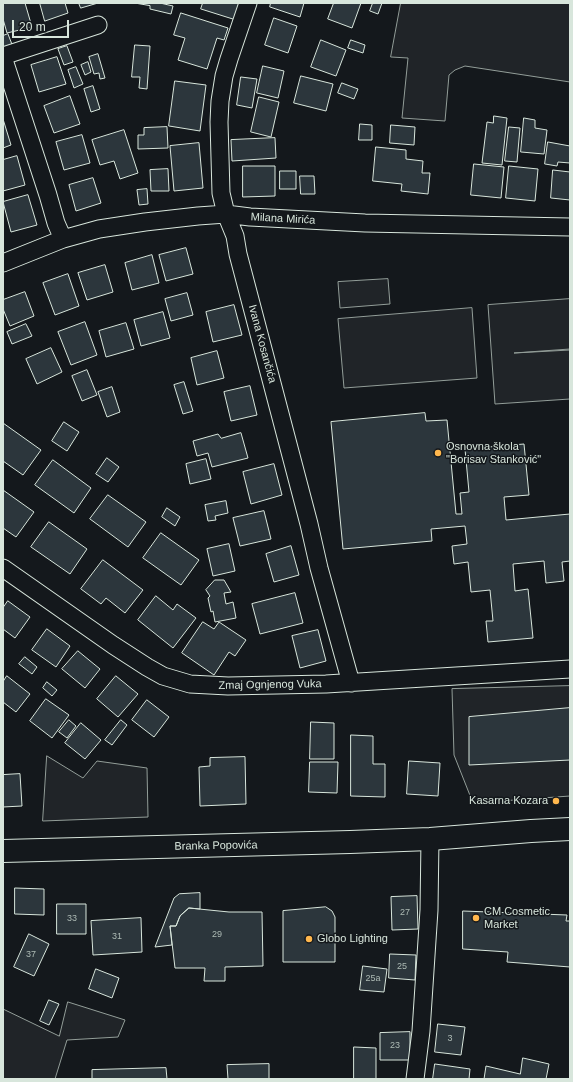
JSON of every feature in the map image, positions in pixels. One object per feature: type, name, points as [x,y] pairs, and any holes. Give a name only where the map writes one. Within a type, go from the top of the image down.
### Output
[{"type":"main road","name":"Branka Popovića","points":[[3,851],[430,839],[531,830],[570,829]]},
{"type":"street","name":"Ivana Kosančića","points":[[248,3],[227,65],[220,101],[219,148],[221,193],[226,214],[235,236],[238,254],[350,683]]},
{"type":"street","points":[[63,239],[56,223],[3,56],[98,25]]},
{"type":"street","name":"Milana Mirića","points":[[3,264],[63,239],[99,230],[145,222],[226,214],[250,217],[365,223],[570,227]]},
{"type":"street","name":"Zmaj Ognjenog Vuka","points":[[3,568],[121,651],[162,676],[190,684],[228,686],[350,683],[570,668]]},
{"type":"street","points":[[415,1079],[421,1031],[429,910],[430,839]]},
{"type":"shaded area","points":[[401,3],[570,3],[570,82],[465,66],[455,70],[449,75],[445,121],[402,118],[408,58],[391,57]]},
{"type":"shaded area","points":[[388,279],[390,304],[340,308],[338,282]]},
{"type":"shaded area","points":[[570,299],[570,349],[514,353],[570,350],[570,399],[495,404],[488,305]]},
{"type":"shaded area","points":[[472,308],[477,378],[344,388],[338,319]]},
{"type":"shaded area","points":[[570,686],[570,796],[473,803],[454,755],[452,689]]},
{"type":"shaded area","points":[[47,756],[83,778],[97,761],[147,768],[148,817],[43,821]]},
{"type":"shaded area","points":[[68,1002],[125,1020],[118,1037],[67,1040],[55,1079],[3,1079],[3,1009],[59,1036]]},
{"type":"building","points":[[25,3],[32,27],[7,33],[3,19],[3,4]]},
{"type":"building","points":[[40,3],[65,3],[68,13],[45,21]]},
{"type":"building","points":[[79,3],[98,3],[81,8]]},
{"type":"building","points":[[135,3],[160,3],[173,6],[171,14],[150,9],[150,6]]},
{"type":"building","points":[[203,3],[241,3],[236,20],[201,9]]},
{"type":"building","points":[[271,3],[304,3],[300,17],[270,7]]},
{"type":"building","points":[[334,3],[361,3],[352,28],[328,19]]},
{"type":"building","points":[[373,3],[382,3],[378,14],[370,11]]},
{"type":"building","points":[[181,13],[228,28],[224,40],[217,38],[207,69],[178,60],[185,38],[174,35]]},
{"type":"building","points":[[274,18],[297,26],[288,53],[265,45]]},
{"type":"building","points":[[8,34],[13,47],[3,50],[3,36]]},
{"type":"building","points":[[321,40],[346,50],[336,76],[311,67]]},
{"type":"building","points":[[351,40],[365,45],[363,53],[348,48]]},
{"type":"building","points":[[135,45],[150,46],[147,89],[139,88],[140,77],[132,77]]},
{"type":"building","points":[[67,46],[73,62],[64,65],[58,49]]},
{"type":"building","points":[[98,54],[105,78],[100,79],[99,73],[94,74],[89,57]]},
{"type":"building","points":[[57,57],[66,84],[39,92],[31,65]]},
{"type":"building","points":[[88,62],[91,72],[85,75],[81,65]]},
{"type":"building","points":[[263,66],[284,71],[278,98],[257,93]]},
{"type":"building","points":[[76,67],[83,84],[74,88],[68,70]]},
{"type":"building","points":[[301,76],[333,84],[326,111],[294,103]]},
{"type":"building","points":[[241,77],[257,79],[252,108],[237,105]]},
{"type":"building","points":[[175,81],[206,85],[200,131],[169,126]]},
{"type":"building","points":[[342,83],[358,89],[354,99],[338,93]]},
{"type":"building","points":[[93,86],[100,109],[91,112],[84,89]]},
{"type":"building","points":[[70,96],[80,124],[54,133],[44,106]]},
{"type":"building","points":[[259,97],[279,102],[271,137],[251,132]]},
{"type":"building","points":[[494,116],[507,118],[502,165],[482,163],[487,122],[493,123]]},
{"type":"building","points":[[524,118],[535,120],[535,128],[547,130],[544,154],[521,152]]},
{"type":"building","points":[[3,119],[11,145],[3,148]]},
{"type":"building","points":[[360,124],[372,125],[372,140],[359,140]]},
{"type":"building","points":[[391,125],[415,127],[414,145],[390,143]]},
{"type":"building","points":[[167,127],[168,148],[138,149],[138,135],[144,135],[144,128]]},
{"type":"building","points":[[509,127],[520,128],[517,162],[505,161]]},
{"type":"building","points":[[124,130],[138,173],[120,179],[114,161],[100,165],[92,140]]},
{"type":"building","points":[[82,135],[90,163],[64,170],[56,142]]},
{"type":"building","points":[[275,138],[276,158],[232,161],[231,140]]},
{"type":"building","points":[[548,142],[570,146],[570,163],[558,162],[557,166],[545,164]]},
{"type":"building","points":[[199,143],[203,188],[174,191],[170,146]]},
{"type":"building","points":[[376,147],[406,150],[406,159],[423,161],[422,173],[430,173],[428,194],[401,191],[402,184],[373,181]]},
{"type":"building","points":[[17,156],[25,185],[3,191],[3,160]]},
{"type":"building","points":[[474,164],[504,167],[501,198],[471,195]]},
{"type":"building","points":[[243,166],[275,166],[275,196],[243,197]]},
{"type":"building","points":[[509,166],[538,169],[535,201],[506,198]]},
{"type":"building","points":[[168,169],[169,191],[151,191],[150,170]]},
{"type":"building","points":[[553,170],[570,172],[570,200],[551,198]]},
{"type":"building","points":[[280,171],[296,171],[296,189],[280,189]]},
{"type":"building","points":[[300,176],[314,176],[315,194],[301,194]]},
{"type":"building","points":[[93,178],[101,203],[76,211],[69,185]]},
{"type":"building","points":[[147,189],[148,204],[139,205],[137,190]]},
{"type":"building","points":[[28,195],[37,225],[11,232],[3,202]]},
{"type":"building","points":[[186,248],[193,274],[166,281],[159,255]]},
{"type":"building","points":[[152,255],[159,283],[132,290],[125,263]]},
{"type":"building","points":[[105,265],[113,292],[87,300],[78,273]]},
{"type":"building","points":[[68,274],[79,306],[55,315],[43,283]]},
{"type":"building","points":[[25,292],[34,316],[10,326],[3,309],[3,300]]},
{"type":"building","points":[[187,293],[193,315],[171,321],[165,299]]},
{"type":"building","points":[[234,305],[242,335],[213,342],[206,312]]},
{"type":"building","points":[[163,312],[170,338],[141,346],[134,320]]},
{"type":"building","points":[[85,322],[97,355],[71,365],[58,332]]},
{"type":"building","points":[[126,323],[134,349],[106,357],[99,331]]},
{"type":"building","points":[[26,324],[32,336],[12,344],[7,332]]},
{"type":"building","points":[[51,348],[62,372],[37,384],[26,359]]},
{"type":"building","points":[[217,351],[224,378],[197,385],[191,358]]},
{"type":"building","points":[[87,370],[97,395],[82,401],[72,376]]},
{"type":"building","points":[[184,382],[193,411],[183,414],[174,385]]},
{"type":"building","points":[[250,386],[257,415],[231,421],[224,392]]},
{"type":"building","points":[[112,387],[120,412],[107,417],[98,392]]},
{"type":"building","points":[[425,413],[426,421],[447,420],[456,514],[462,514],[460,493],[469,492],[465,449],[524,444],[529,495],[504,497],[506,520],[570,514],[570,561],[562,562],[564,581],[546,583],[544,561],[513,564],[515,591],[528,589],[533,638],[488,642],[486,621],[493,621],[490,590],[471,592],[468,562],[454,564],[452,546],[467,544],[465,526],[431,529],[432,541],[343,549],[331,422]]},
{"type":"building","points":[[64,422],[79,432],[67,451],[52,441]]},
{"type":"building","points":[[3,423],[41,450],[23,475],[3,461]]},
{"type":"building","points":[[241,433],[248,458],[212,467],[208,453],[197,456],[193,441],[218,434],[221,438]]},
{"type":"building","points":[[107,458],[119,467],[108,482],[96,474]]},
{"type":"building","points":[[206,459],[211,479],[190,484],[186,464]]},
{"type":"building","points":[[53,460],[91,488],[74,513],[35,485]]},
{"type":"building","points":[[274,464],[282,495],[251,504],[243,472]]},
{"type":"building","points":[[3,490],[34,512],[16,537],[3,528]]},
{"type":"building","points":[[108,495],[146,522],[128,547],[90,519]]},
{"type":"building","points":[[226,501],[228,513],[215,516],[216,520],[208,521],[205,505]]},
{"type":"building","points":[[167,508],[180,517],[175,526],[162,517]]},
{"type":"building","points":[[264,511],[271,539],[240,546],[233,518]]},
{"type":"building","points":[[49,522],[87,549],[70,574],[31,547]]},
{"type":"building","points":[[161,533],[199,560],[181,585],[143,558]]},
{"type":"building","points":[[229,544],[235,571],[213,576],[207,549]]},
{"type":"building","points":[[291,546],[299,575],[274,582],[266,554]]},
{"type":"building","points":[[103,560],[143,590],[125,613],[106,598],[101,604],[81,589]]},
{"type":"building","points":[[215,580],[224,580],[231,592],[224,593],[226,604],[233,602],[236,618],[215,622],[208,598],[210,596],[206,590]]},
{"type":"building","points":[[295,593],[303,623],[260,634],[252,604]]},
{"type":"building","points":[[156,596],[173,610],[177,604],[196,618],[173,648],[138,620]]},
{"type":"building","points":[[8,601],[30,617],[15,638],[3,629],[3,608]]},
{"type":"building","points":[[203,622],[214,629],[219,622],[246,640],[235,656],[229,652],[214,675],[182,653]]},
{"type":"building","points":[[47,629],[70,646],[56,667],[32,650]]},
{"type":"building","points":[[318,630],[326,661],[300,668],[292,636]]},
{"type":"building","points":[[78,651],[100,669],[85,688],[62,669]]},
{"type":"building","points":[[25,657],[37,667],[32,674],[19,664]]},
{"type":"building","points":[[7,676],[30,694],[16,712],[3,702],[3,682]]},
{"type":"building","points":[[116,676],[138,694],[118,717],[97,699]]},
{"type":"building","points":[[47,682],[57,690],[52,696],[43,688]]},
{"type":"building","points":[[46,699],[69,715],[52,738],[30,721]]},
{"type":"building","points":[[147,700],[169,717],[154,737],[132,720]]},
{"type":"building","points":[[570,708],[570,760],[469,765],[469,717]]},
{"type":"building","points":[[69,720],[76,726],[67,738],[59,732]]},
{"type":"building","points":[[121,720],[127,725],[112,745],[105,740]]},
{"type":"building","points":[[311,722],[334,723],[334,759],[310,759]]},
{"type":"building","points":[[81,723],[101,740],[85,759],[65,743]]},
{"type":"building","points":[[351,735],[373,736],[373,764],[385,764],[385,797],[351,796]]},
{"type":"building","points":[[245,757],[246,804],[200,806],[199,767],[210,766],[210,758]]},
{"type":"building","points":[[409,761],[440,763],[438,796],[407,794]]},
{"type":"building","points":[[310,762],[338,762],[337,793],[309,792]]},
{"type":"building","points":[[20,774],[22,806],[3,807],[3,775]]},
{"type":"building","points":[[15,888],[44,889],[44,915],[15,914]]},
{"type":"building","points":[[200,893],[200,909],[189,908],[180,916],[176,926],[170,926],[172,945],[155,947],[174,898],[179,894]]},
{"type":"building","points":[[417,896],[418,929],[392,930],[391,897]]},
{"type":"building","points":[[57,904],[86,904],[86,934],[57,934]]},
{"type":"building","name":"Globo Lighting","points":[[326,907],[332,911],[335,917],[335,962],[283,962],[283,911]]},
{"type":"building","points":[[189,908],[229,912],[262,912],[263,966],[225,967],[225,981],[204,981],[205,968],[175,968],[170,926],[176,926],[180,916]]},
{"type":"building","points":[[463,911],[567,915],[566,921],[570,921],[570,967],[507,962],[508,952],[463,949]]},
{"type":"building","points":[[141,918],[142,952],[93,955],[91,921]]},
{"type":"building","points":[[29,934],[49,944],[34,976],[14,967]]},
{"type":"building","points":[[390,954],[416,955],[415,980],[389,978]]},
{"type":"building","points":[[363,966],[387,969],[384,992],[360,990]]},
{"type":"building","points":[[96,969],[119,978],[112,998],[89,989]]},
{"type":"building","points":[[49,1000],[59,1004],[49,1025],[40,1021]]},
{"type":"building","points":[[438,1024],[465,1027],[461,1055],[435,1052]]},
{"type":"building","points":[[410,1032],[410,1060],[380,1060],[380,1033]]},
{"type":"building","points":[[354,1047],[376,1048],[376,1079],[354,1079]]},
{"type":"building","points":[[523,1058],[549,1064],[546,1079],[484,1079],[486,1066],[520,1074]]},
{"type":"building","points":[[269,1064],[269,1079],[228,1079],[227,1065]]},
{"type":"building","points":[[435,1064],[470,1069],[469,1079],[433,1079]]},
{"type":"building","points":[[166,1068],[167,1079],[92,1079],[92,1070]]},
{"type":"place","name":"Osnovna škola \"Borisav Stanković\"","points":[[438,453]]},
{"type":"place","name":"Kasarna Kozara","points":[[556,801]]},
{"type":"place","name":"CM Cosmetic Market","points":[[476,918]]},
{"type":"place","name":"Globo Lighting","points":[[309,939]]}]
